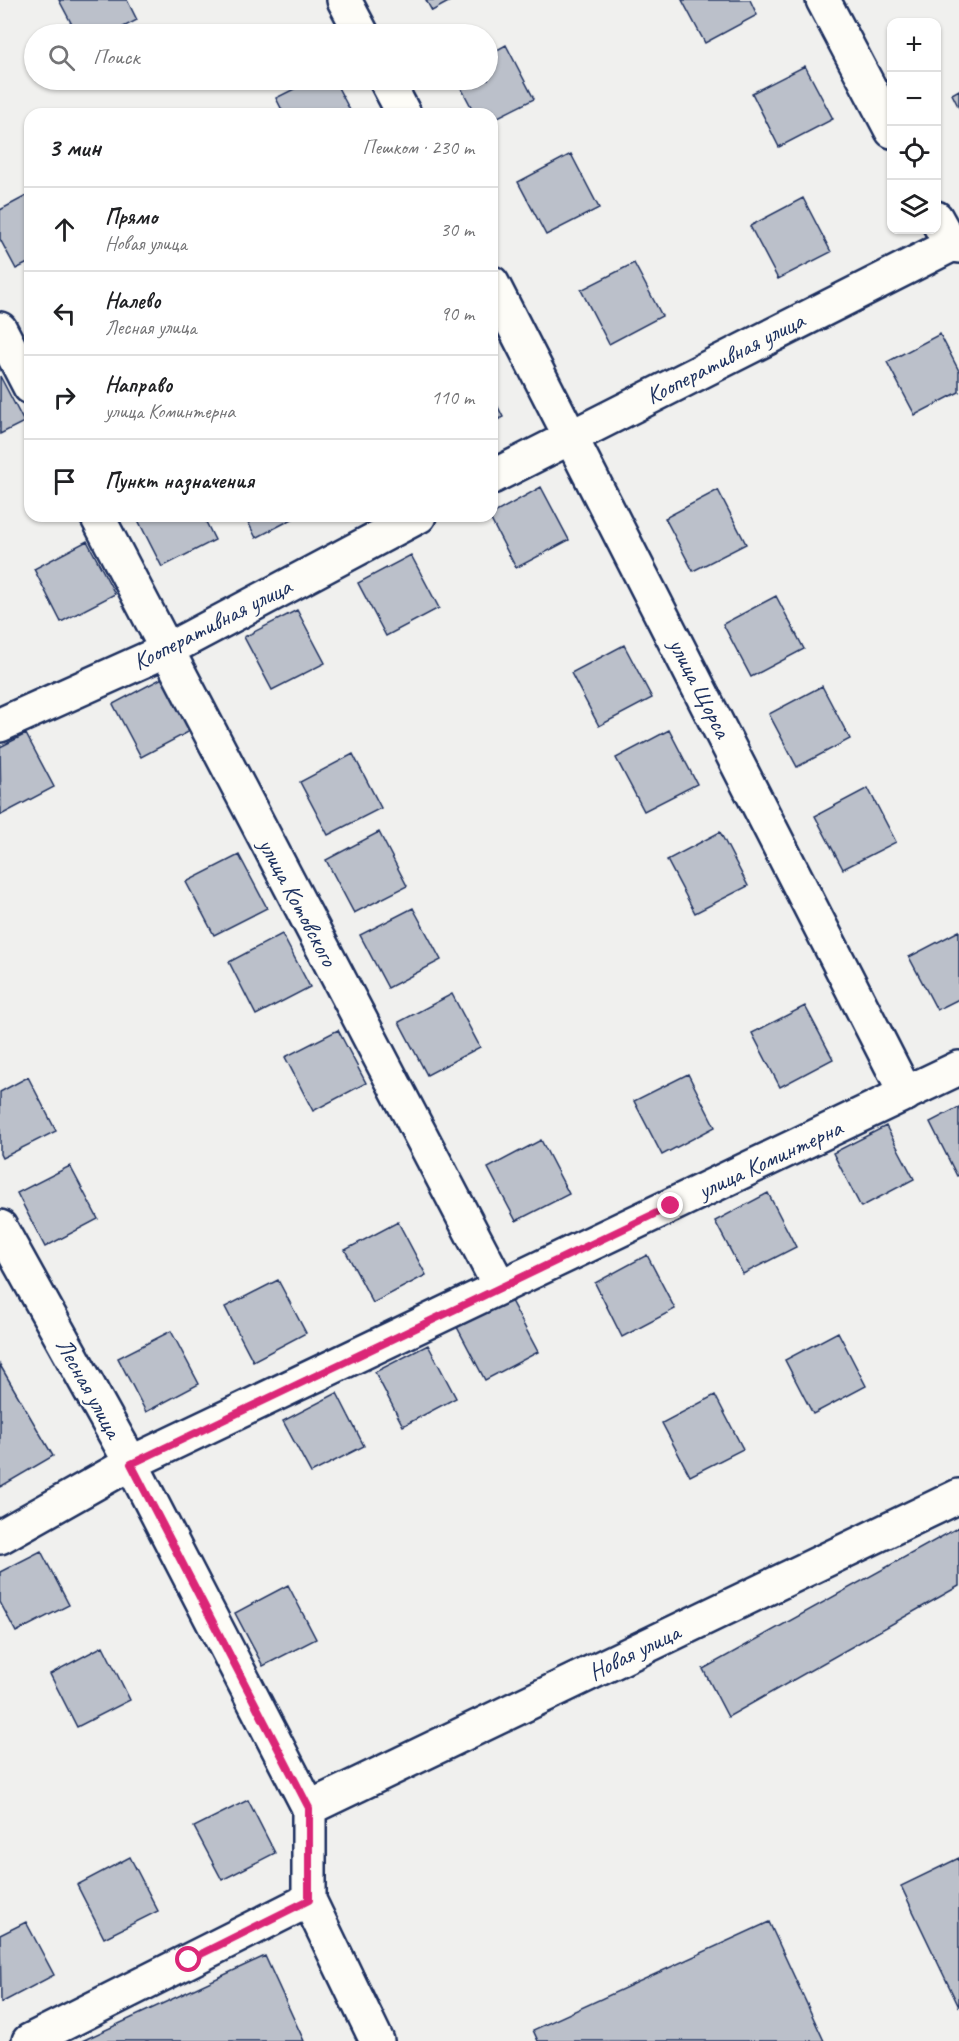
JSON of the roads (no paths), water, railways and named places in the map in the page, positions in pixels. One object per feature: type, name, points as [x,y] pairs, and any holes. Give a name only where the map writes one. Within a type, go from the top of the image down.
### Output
[{"type":"street","points":[[344,0],[357,24]]},
{"type":"street","points":[[823,0],[888,126]]},
{"type":"street","points":[[391,90],[401,108]]},
{"type":"street","name":"Кооперативная улица","points":[[498,474],[951,237]]},
{"type":"street","name":"улица Щорса","points":[[498,294],[572,435],[906,1094]]},
{"type":"street","points":[[0,329],[24,375]]},
{"type":"street","name":"улица Котовского","points":[[100,522],[500,1287]]},
{"type":"street","name":"Кооперативная улица","points":[[0,724],[167,650],[408,522]]},
{"type":"street","name":"улица Коминтерна","points":[[0,1537],[131,1464],[959,1068]]},
{"type":"street","name":"Лесная улица","points":[[0,1227],[131,1464],[309,1808],[309,1900],[377,2041]]},
{"type":"street","name":"Новая улица","points":[[309,1808],[959,1496]]},
{"type":"street","points":[[29,2041],[309,1900]]}]
